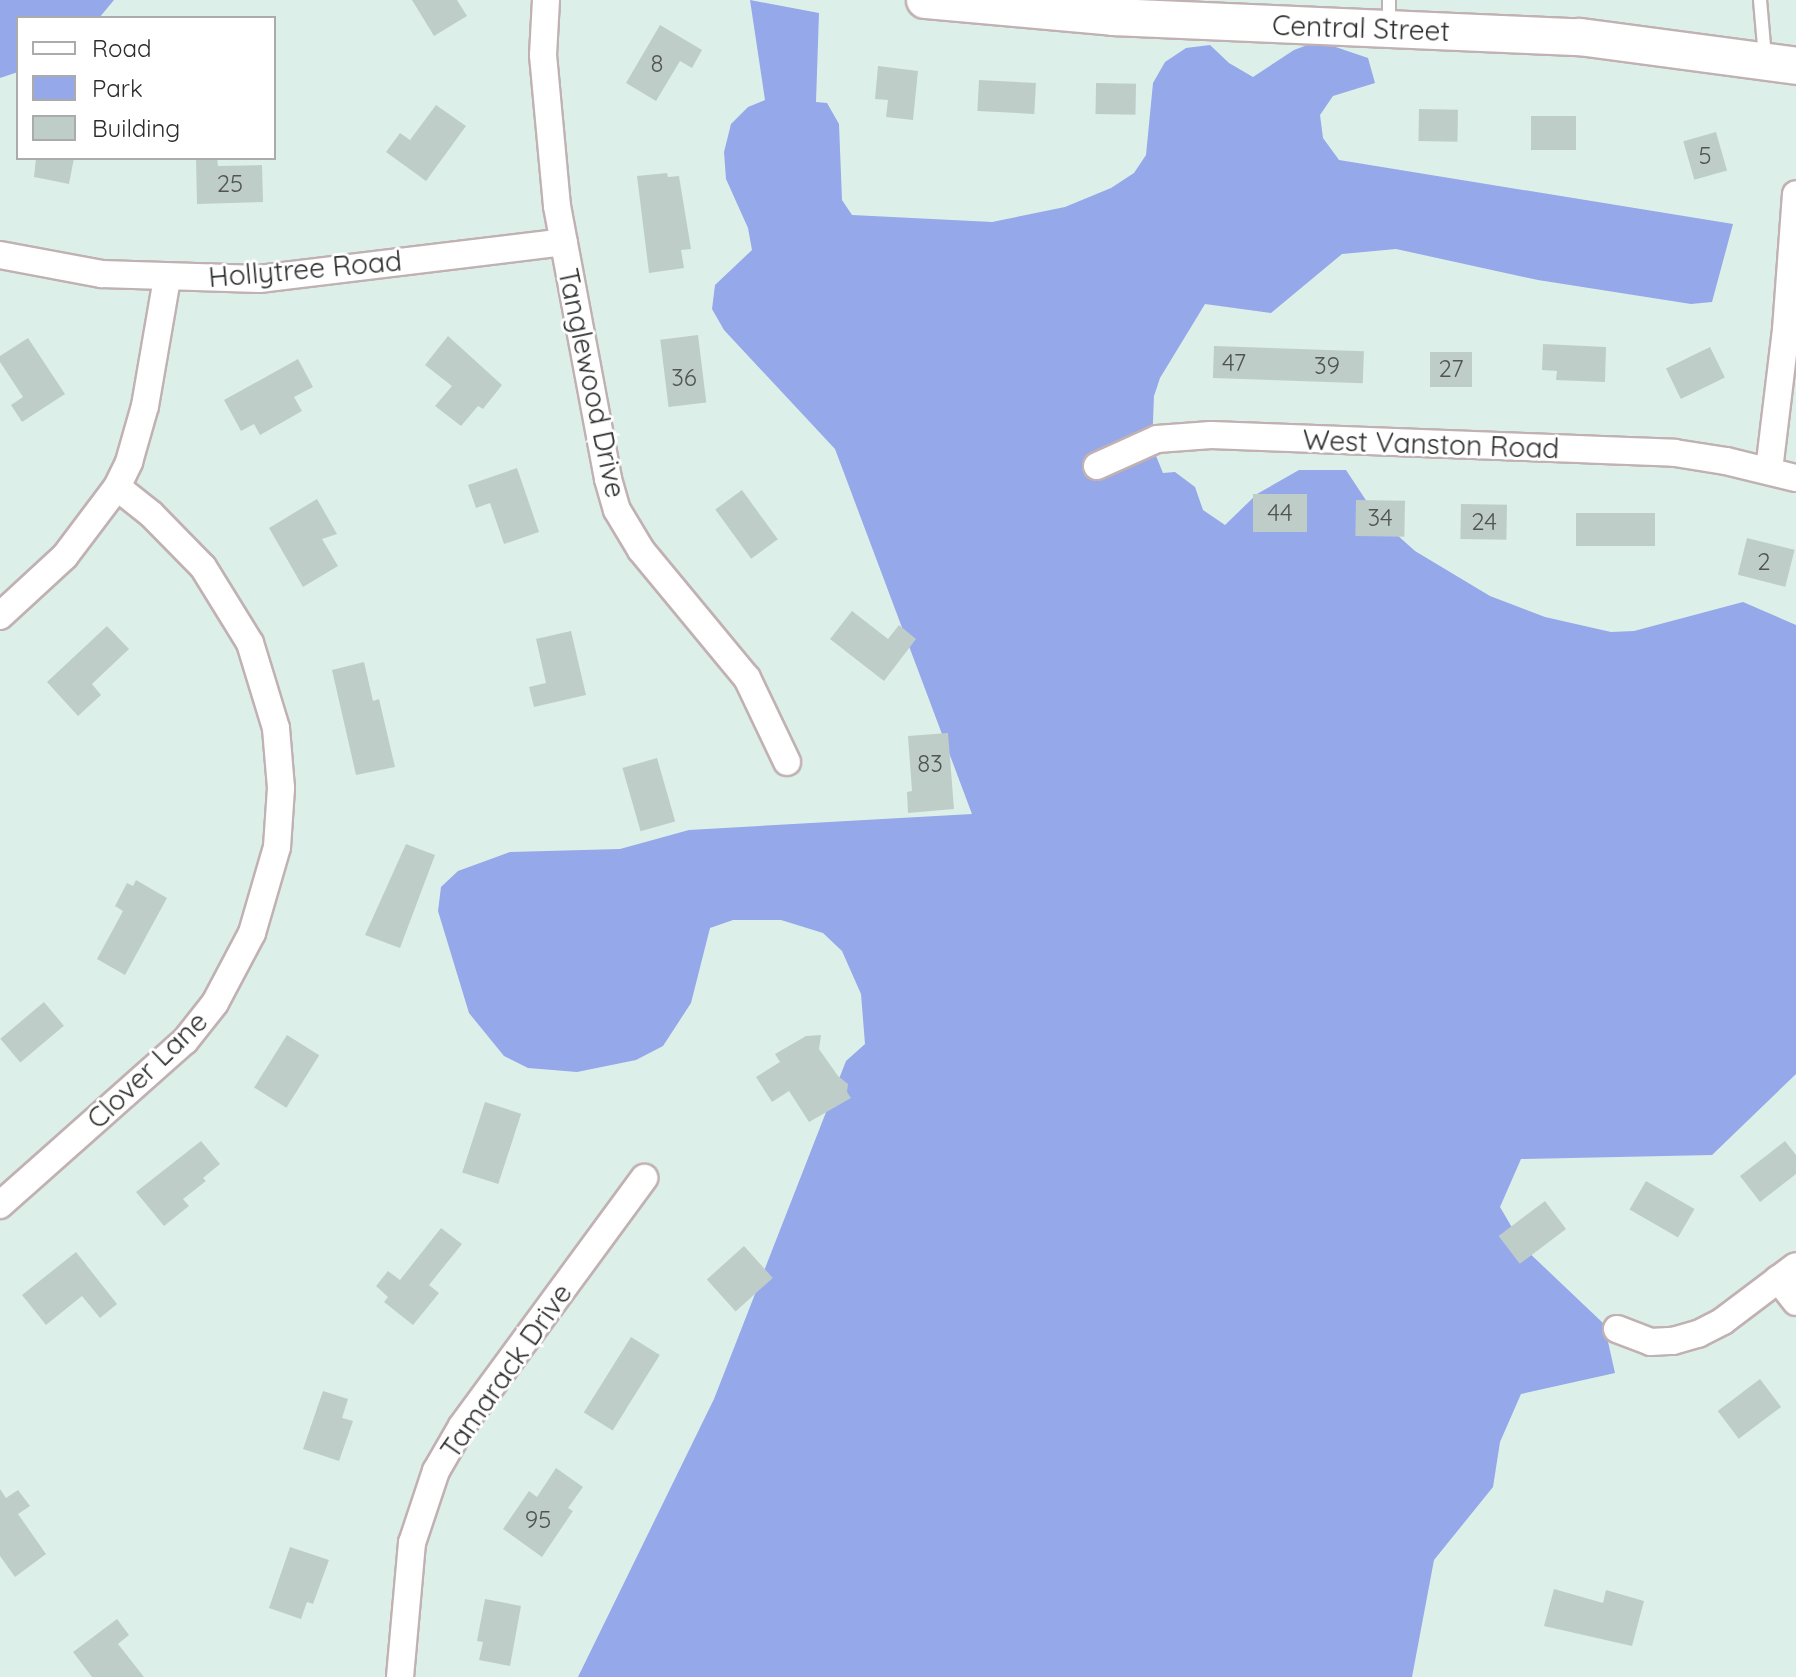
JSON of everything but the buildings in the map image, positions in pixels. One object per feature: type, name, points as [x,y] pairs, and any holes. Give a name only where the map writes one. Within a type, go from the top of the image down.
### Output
[{"type":"main road","name":"Central Street","points":[[925,0],[1114,17],[1389,15],[1781,63]]},
{"type":"street","name":"Tanglewood Drive","points":[[546,0],[543,55],[547,112],[564,242],[591,406],[617,510],[672,592],[747,678],[787,762]]},
{"type":"street","points":[[1769,470],[1786,330],[1796,194]]},
{"type":"street","name":"Hollytree Road","points":[[0,255],[102,274],[167,279],[259,279],[564,242]]},
{"type":"street","points":[[0,616],[65,556],[117,487],[142,420],[167,279]]},
{"type":"street","name":"West Vanston Road","points":[[1097,466],[1157,439],[1211,435],[1675,453],[1796,478]]},
{"type":"street","name":"Clover Lane","points":[[0,1205],[185,1041],[215,1003],[252,933],[277,847],[280,758],[269,699],[250,643],[203,567],[162,524],[117,487]]},
{"type":"street","name":"Tamarack Drive","points":[[400,1677],[412,1543],[436,1471],[462,1426],[644,1178]]},
{"type":"street","points":[[1617,1329],[1651,1342],[1673,1341],[1698,1334],[1723,1321],[1787,1272],[1796,1302]]},
{"type":"lane","points":[[1760,0],[1781,63]]},
{"type":"green space","points":[[0,0],[114,0],[101,16],[16,16],[16,73],[0,78]]},
{"type":"green space","points":[[750,0],[819,13],[816,102],[827,103],[839,124],[842,200],[852,215],[992,222],[1065,207],[1111,188],[1134,173],[1146,155],[1153,83],[1165,62],[1186,48],[1210,45],[1229,63],[1253,77],[1294,50],[1318,41],[1368,58],[1375,83],[1333,96],[1320,115],[1323,138],[1339,160],[1733,224],[1712,302],[1691,304],[1538,280],[1396,249],[1342,254],[1271,313],[1205,304],[1160,378],[1154,396],[1152,446],[1163,473],[1175,472],[1195,487],[1203,510],[1225,525],[1257,494],[1299,470],[1346,470],[1377,517],[1415,551],[1490,596],[1545,617],[1611,632],[1634,631],[1743,602],[1796,625],[1796,1074],[1712,1155],[1521,1159],[1500,1207],[1524,1248],[1604,1324],[1615,1373],[1521,1394],[1500,1442],[1493,1487],[1434,1560],[1412,1677],[578,1677],[714,1399],[846,1061],[865,1044],[861,994],[842,951],[823,933],[781,920],[733,920],[710,928],[691,1003],[663,1046],[636,1060],[577,1072],[528,1068],[504,1056],[469,1013],[438,911],[441,887],[458,871],[510,852],[620,849],[689,830],[972,814],[835,449],[724,330],[712,309],[715,285],[752,250],[748,228],[726,179],[724,152],[731,124],[748,107],[765,100]]}]
